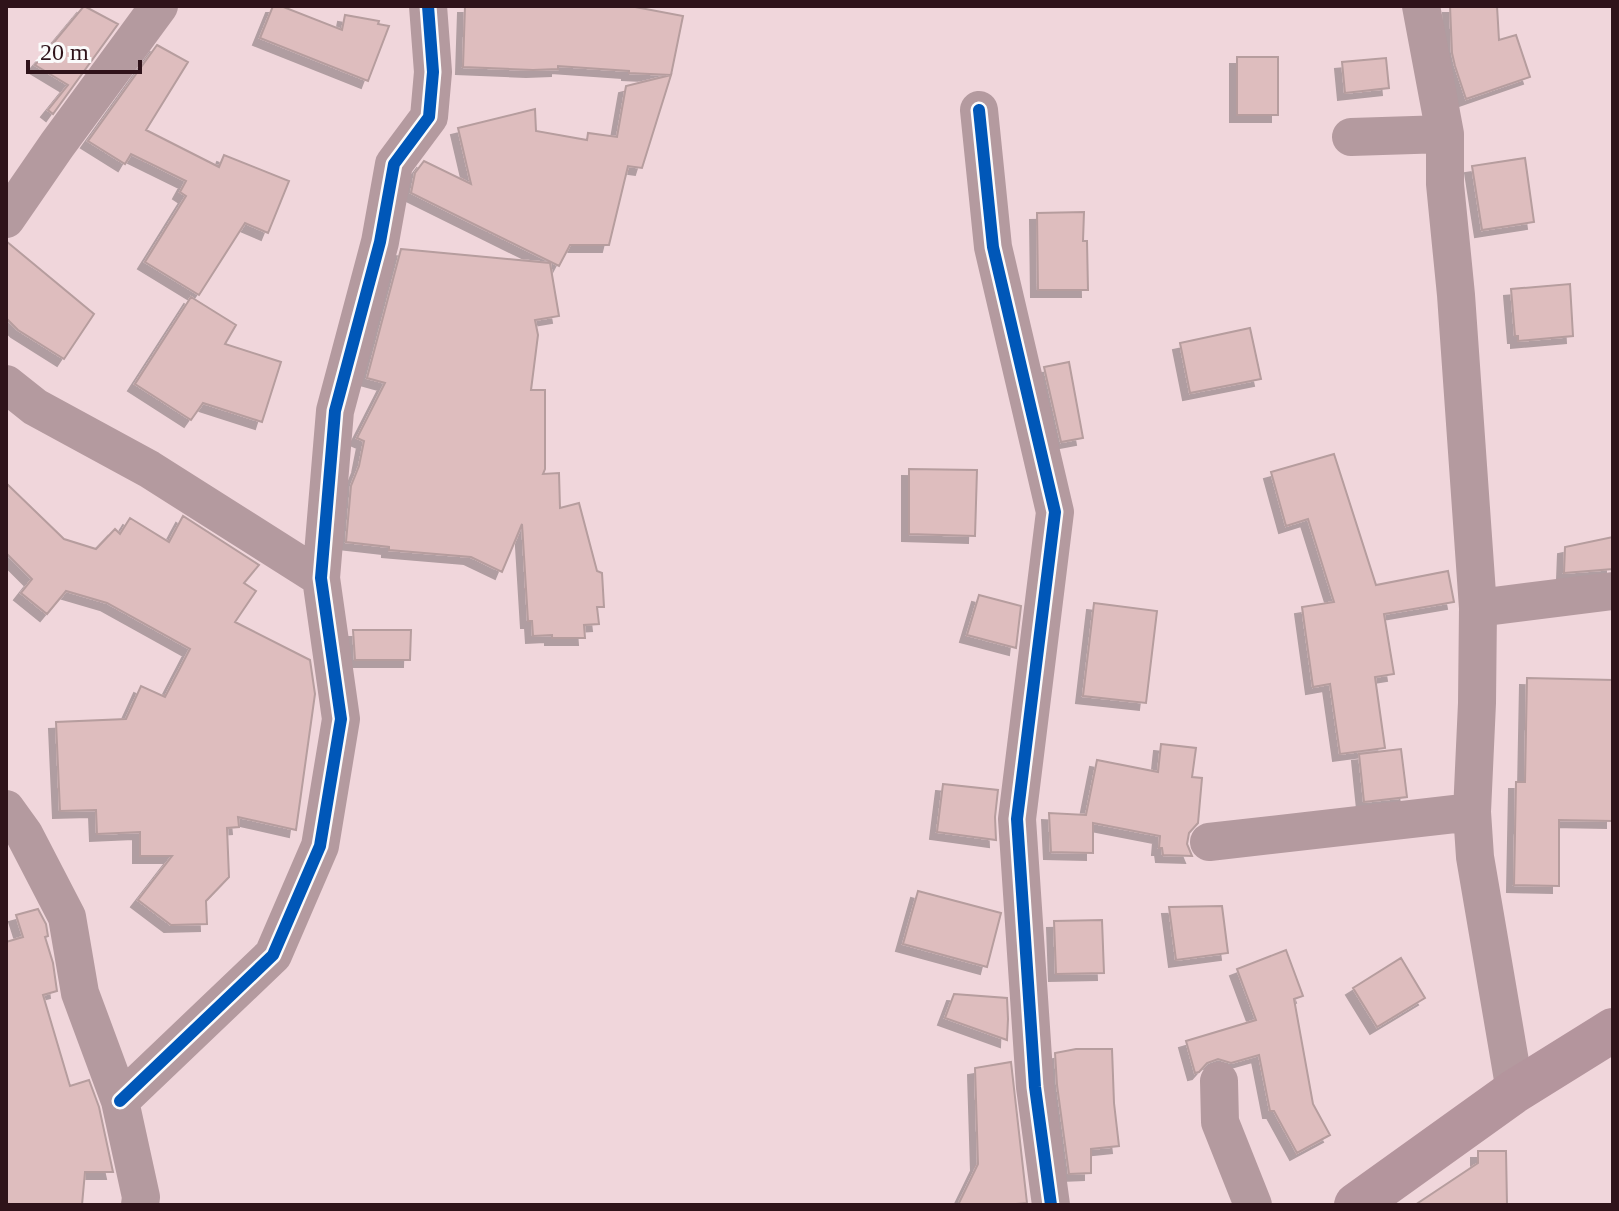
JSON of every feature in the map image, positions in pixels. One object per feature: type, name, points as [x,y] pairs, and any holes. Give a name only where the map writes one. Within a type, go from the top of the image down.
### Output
[{"type":"street","points":[[6,219],[159,6]]},
{"type":"street","points":[[120,1101],[273,955],[320,846],[341,719],[321,578],[335,411],[380,242],[394,164],[429,117],[433,72],[428,6]]},
{"type":"street","points":[[1421,6],[1445,134],[1445,184],[1478,608],[1472,812],[1475,857],[1515,1091]]},
{"type":"street","points":[[979,110],[993,247],[1055,512],[1017,819],[1035,1087],[1051,1205]]},
{"type":"street","points":[[1351,137],[1445,134]]},
{"type":"street","points":[[6,384],[35,407],[149,469],[321,578]]},
{"type":"street","points":[[1478,608],[1613,591]]},
{"type":"street","points":[[6,809],[24,834],[67,917],[80,993],[120,1101],[141,1197],[140,1205]]},
{"type":"street","points":[[1209,842],[1472,812]]},
{"type":"street","points":[[1356,1205],[1515,1091],[1613,1030]]},
{"type":"street","points":[[1219,1081],[1220,1122],[1253,1205]]},
{"type":"building","points":[[84,6],[118,24],[53,114],[48,110],[68,85],[35,65]]},
{"type":"building","points":[[273,6],[281,6],[342,30],[345,15],[379,21],[378,24],[389,26],[368,81],[260,38]]},
{"type":"building","points":[[465,6],[630,6],[683,16],[671,75],[558,66],[558,69],[533,70],[463,67]]},
{"type":"building","points":[[1450,6],[1497,6],[1499,40],[1516,35],[1530,77],[1466,99],[1452,53]]},
{"type":"building","points":[[157,45],[188,62],[146,130],[219,167],[224,155],[289,181],[268,233],[245,223],[199,295],[145,262],[186,196],[180,192],[186,181],[131,154],[125,164],[88,141]]},
{"type":"building","points":[[1237,57],[1278,57],[1278,115],[1237,115]]},
{"type":"building","points":[[1386,58],[1389,88],[1345,93],[1342,62]]},
{"type":"building","points":[[671,75],[642,168],[628,166],[609,245],[570,245],[559,266],[411,193],[415,173],[424,161],[471,184],[458,128],[535,109],[536,131],[587,140],[588,133],[617,137],[626,86]]},
{"type":"building","points":[[1525,158],[1534,222],[1482,230],[1472,166]]},
{"type":"building","points":[[1084,212],[1083,241],[1087,241],[1088,290],[1038,290],[1037,213]]},
{"type":"building","points":[[6,241],[94,314],[64,359],[18,330],[6,318]]},
{"type":"building","points":[[401,249],[550,263],[559,316],[535,320],[538,335],[531,390],[545,390],[543,474],[559,473],[560,508],[579,503],[597,571],[602,573],[604,607],[597,607],[599,624],[584,625],[585,638],[533,636],[532,621],[528,621],[522,524],[502,572],[471,557],[389,550],[389,547],[346,542],[351,486],[364,441],[357,438],[385,383],[367,378]]},
{"type":"building","points":[[1570,284],[1573,336],[1518,341],[1511,289]]},
{"type":"building","points":[[191,297],[236,325],[225,344],[281,362],[262,422],[203,403],[191,420],[135,384]]},
{"type":"building","points":[[1250,328],[1261,379],[1190,393],[1180,343]]},
{"type":"building","points":[[1069,362],[1083,438],[1061,442],[1044,367]]},
{"type":"building","points":[[1334,454],[1376,585],[1448,571],[1454,602],[1384,614],[1394,674],[1375,677],[1385,748],[1340,754],[1330,684],[1313,687],[1302,607],[1334,602],[1308,519],[1286,526],[1271,472]]},
{"type":"building","points":[[909,469],[977,470],[975,536],[909,534]]},
{"type":"building","points":[[6,483],[64,539],[96,549],[115,529],[120,534],[130,518],[169,542],[183,516],[259,565],[244,583],[256,591],[235,622],[310,660],[315,694],[296,830],[238,817],[239,827],[227,828],[229,877],[206,901],[207,924],[171,925],[138,900],[172,856],[140,856],[140,832],[97,834],[96,810],[60,811],[56,722],[126,719],[141,686],[165,697],[190,649],[107,603],[66,591],[47,614],[21,593],[32,579],[6,553]]},
{"type":"building","points":[[1613,537],[1613,569],[1564,573],[1565,547]]},
{"type":"building","points":[[979,595],[1021,606],[1016,648],[967,635]]},
{"type":"building","points":[[1094,603],[1157,611],[1146,703],[1083,696]]},
{"type":"building","points":[[353,630],[411,630],[410,660],[355,660]]},
{"type":"building","points":[[1527,678],[1613,680],[1613,821],[1559,820],[1559,886],[1514,885],[1516,782],[1525,782]]},
{"type":"building","points":[[1161,744],[1196,748],[1192,777],[1202,778],[1198,823],[1189,833],[1187,844],[1192,856],[1163,855],[1162,848],[1159,848],[1160,836],[1093,823],[1093,853],[1051,852],[1049,813],[1086,815],[1097,760],[1158,772]]},
{"type":"building","points":[[1401,749],[1407,797],[1364,802],[1359,754]]},
{"type":"building","points":[[943,784],[998,790],[996,840],[937,832]]},
{"type":"building","points":[[918,891],[1001,913],[987,967],[903,944]]},
{"type":"building","points":[[1222,906],[1228,953],[1176,960],[1169,907]]},
{"type":"building","points":[[38,909],[46,924],[48,936],[45,937],[57,991],[43,995],[70,1086],[89,1080],[99,1107],[113,1172],[85,1172],[82,1205],[6,1205],[6,942],[23,937],[16,915]]},
{"type":"building","points":[[1102,920],[1104,973],[1056,974],[1054,921]]},
{"type":"building","points":[[1286,950],[1303,996],[1294,999],[1313,1104],[1330,1135],[1297,1153],[1274,1111],[1270,1111],[1259,1055],[1231,1063],[1218,1059],[1195,1073],[1186,1041],[1256,1020],[1237,969]]},
{"type":"building","points":[[1401,958],[1425,998],[1377,1027],[1353,988]]},
{"type":"building","points":[[954,994],[1007,998],[1007,1040],[945,1018]]},
{"type":"building","points":[[1076,1049],[1112,1049],[1119,1146],[1091,1149],[1091,1173],[1069,1174],[1055,1053]]},
{"type":"building","points":[[1011,1062],[1027,1203],[958,1205],[978,1164],[975,1068]]},
{"type":"building","points":[[1478,1151],[1506,1151],[1507,1205],[1415,1205],[1478,1163]]},
{"type":"cycle path","points":[[120,1101],[273,955],[320,846],[341,719],[321,578],[335,411],[380,242],[394,164],[429,117],[433,72],[428,6]]},
{"type":"cycle path","points":[[979,110],[993,247],[1055,512],[1017,819],[1035,1087],[1051,1205]]}]
